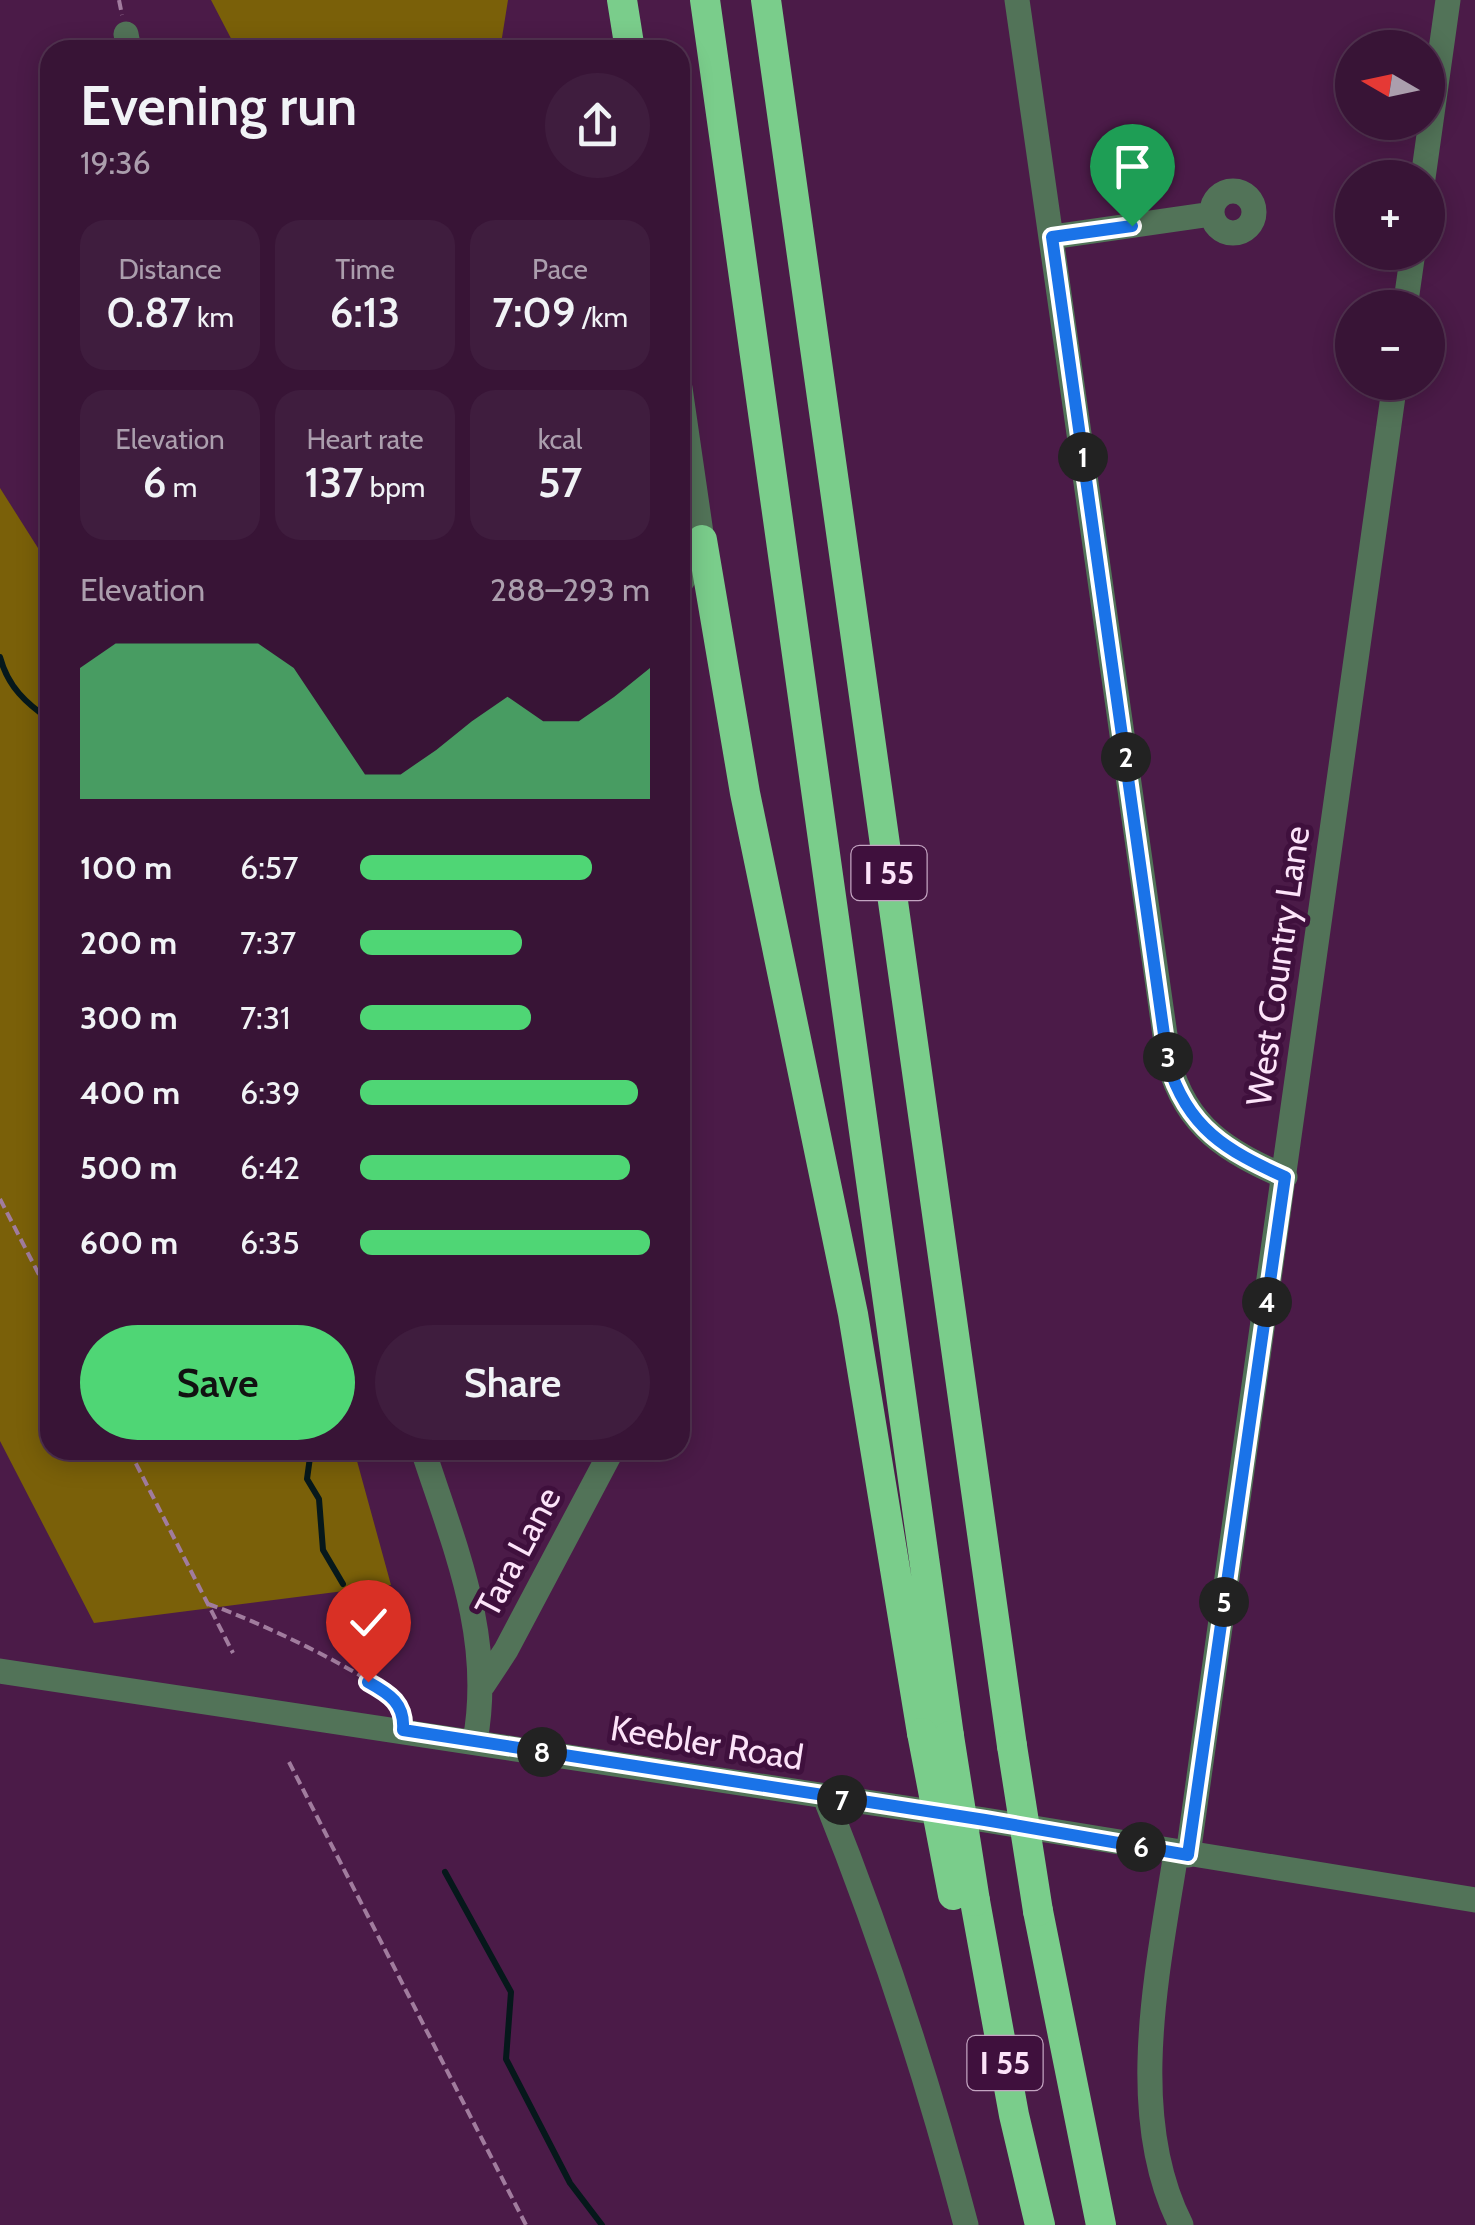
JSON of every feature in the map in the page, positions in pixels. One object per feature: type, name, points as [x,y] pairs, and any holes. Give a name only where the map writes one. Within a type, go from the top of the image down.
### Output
[{"type":"highway","points":[[622,0],[628,40]]},
{"type":"highway","name":"I 55","points":[[705,0],[936,1735],[964,1898],[986,1962],[1014,2115],[1040,2225]]},
{"type":"highway","name":"I 55","points":[[766,0],[1012,1746],[1038,1910],[1101,2225]]},
{"type":"highway","points":[[702,540],[745,793],[936,1735]]},
{"type":"street","points":[[1017,0],[1168,1063],[1181,1095],[1210,1137],[1246,1160],[1285,1177]]},
{"type":"street","points":[[1426,160],[1448,0]]},
{"type":"street","points":[[1052,237],[1212,214]]},
{"type":"street","name":"West Country Lane","points":[[1182,2225],[1156,2144],[1150,2057],[1159,1962],[1182,1854],[1285,1177],[1392,400]]},
{"type":"street","points":[[690,457],[702,540],[690,564]]},
{"type":"street","name":"Tara Lane","points":[[426,1460],[474,1608],[483,1685],[476,1742]]},
{"type":"street","name":"Tara Lane","points":[[483,1685],[506,1650],[607,1460]]},
{"type":"street","name":"Keebler Road","points":[[0,1671],[403,1730],[1475,1900]]},
{"type":"street","points":[[825,1797],[910,2034],[966,2225]]},
{"type":"path","points":[[0,1199],[40,1277]]},
{"type":"path","points":[[134,1460],[233,1653]]},
{"type":"path","points":[[208,1604],[278,1633],[383,1690],[403,1711],[403,1730]]},
{"type":"path","points":[[289,1762],[526,2225]]},
{"type":"shaded area","points":[[211,0],[508,0],[502,40],[232,40]]},
{"type":"shaded area","points":[[0,488],[40,551],[40,1460],[357,1460],[391,1585],[94,1623],[0,1441]]},
{"type":"waterway","points":[[0,657],[19,693],[40,712]]},
{"type":"waterway","points":[[310,1460],[307,1479],[319,1499],[323,1550],[343,1584]]},
{"type":"waterway","points":[[445,1872],[511,1992],[506,2059],[570,2183],[602,2225]]},
{"type":"route","points":[[368,1682],[397,1702],[404,1714],[403,1730],[1188,1855],[1285,1177],[1246,1160],[1210,1137],[1181,1095],[1168,1063],[1052,237],[1132,226]]}]
